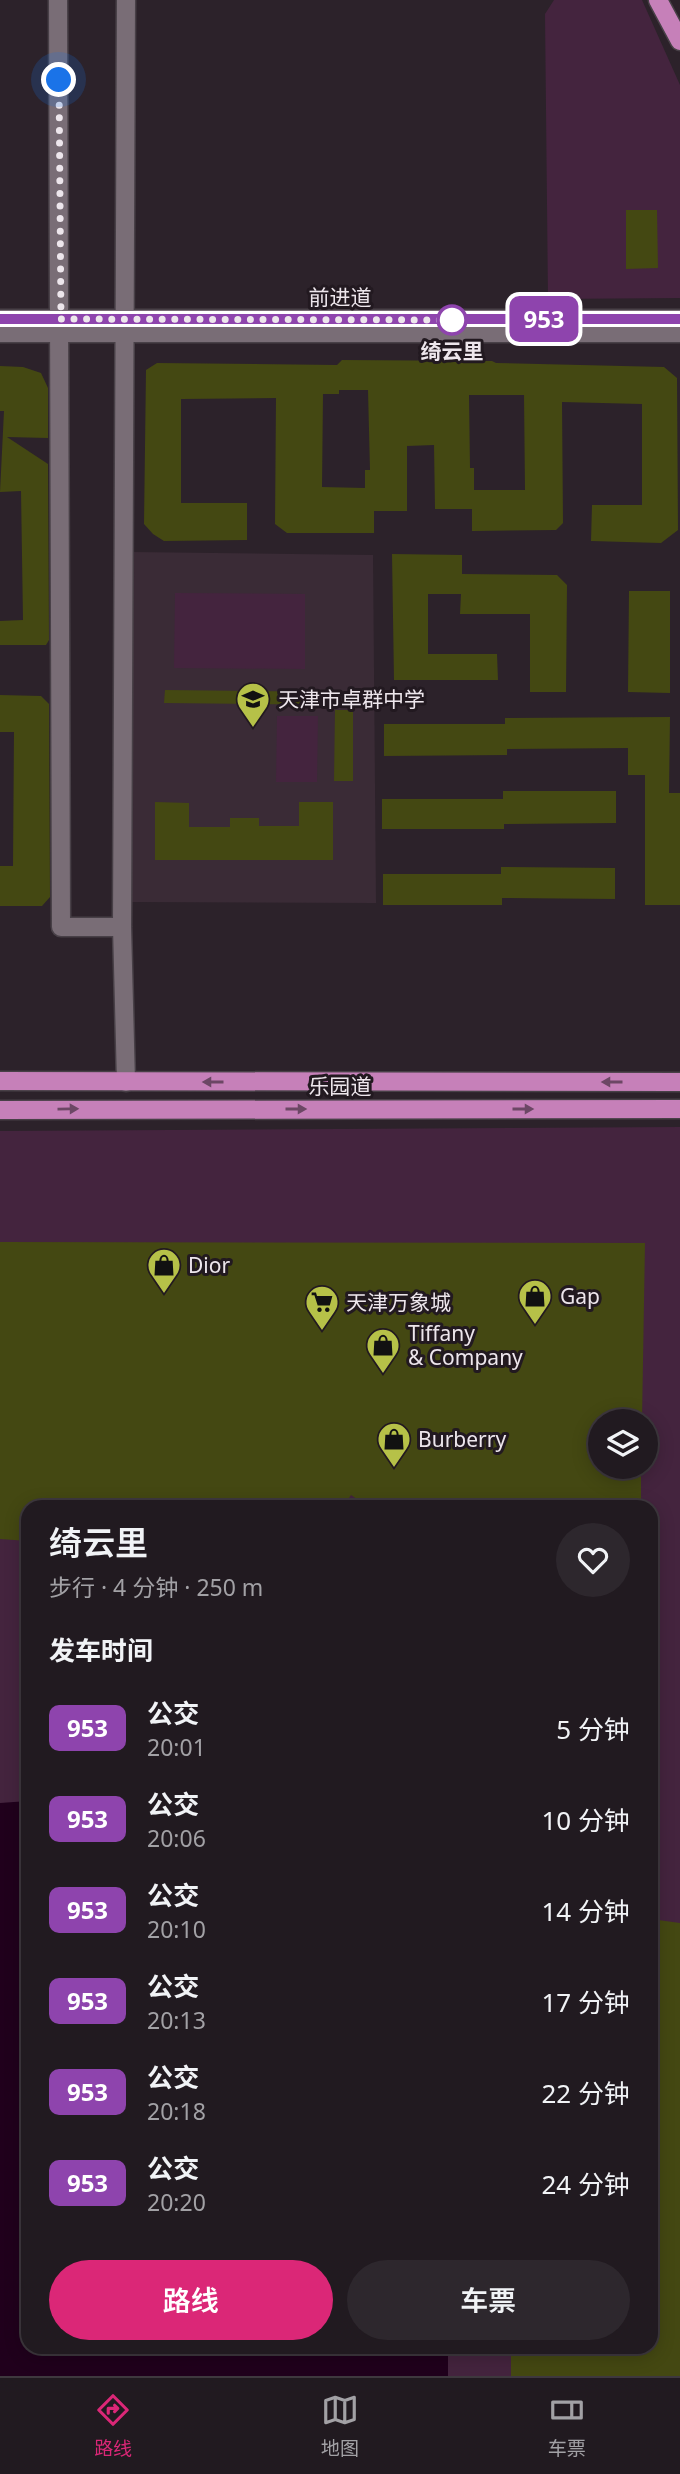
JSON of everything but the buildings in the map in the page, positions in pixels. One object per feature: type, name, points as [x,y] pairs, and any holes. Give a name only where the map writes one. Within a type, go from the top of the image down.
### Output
[{"type":"main road","points":[[658,0],[680,41]]},
{"type":"main road","name":"乐园道","points":[[0,1082],[680,1082]]},
{"type":"main road","points":[[126,1082],[127,1108]]},
{"type":"main road","name":"乐园道","points":[[0,1110],[680,1109]]},
{"type":"street","points":[[58,0],[61,927],[122,927]]},
{"type":"street","points":[[125,0],[122,927],[126,1082]]},
{"type":"street","name":"前进道","points":[[0,319],[61,326],[680,333]]},
{"type":"street","name":"前进道","points":[[124,327],[680,319]]},
{"type":"street","name":"前进道","points":[[0,333],[61,326]]},
{"type":"shaded area","points":[[554,0],[642,0],[680,85],[680,298],[548,299],[545,14]]},
{"type":"shaded area","name":"天津市卓群中学","points":[[132,552],[373,555],[376,903],[131,902]]},
{"type":"shaded area","points":[[175,593],[305,594],[305,669],[174,668]]},
{"type":"shaded area","points":[[277,716],[318,716],[317,782],[276,782]]},
{"type":"shaded area","points":[[680,1127],[680,2376],[0,2376],[0,1131]]},
{"type":"shaded area","points":[[21,1802],[21,2354],[448,2354],[448,2376],[0,2376],[0,1803]]},
{"type":"bus line","name":"953","points":[[0,319],[680,319]]},
{"type":"place","name":"绮云里","points":[[452,320]]},
{"type":"place","name":"天津市卓群中学","points":[[253,729]]},
{"type":"place","name":"Dior","points":[[164,1295]]},
{"type":"place","name":"Gap","points":[[535,1326]]},
{"type":"place","name":"天津万象城","points":[[322,1332]]},
{"type":"place","name":"Tiffany & Company","points":[[383,1375]]},
{"type":"place","name":"Burberry","points":[[394,1469]]},
{"type":"route","points":[[59,80],[61,319],[458,320],[452,320]]}]
